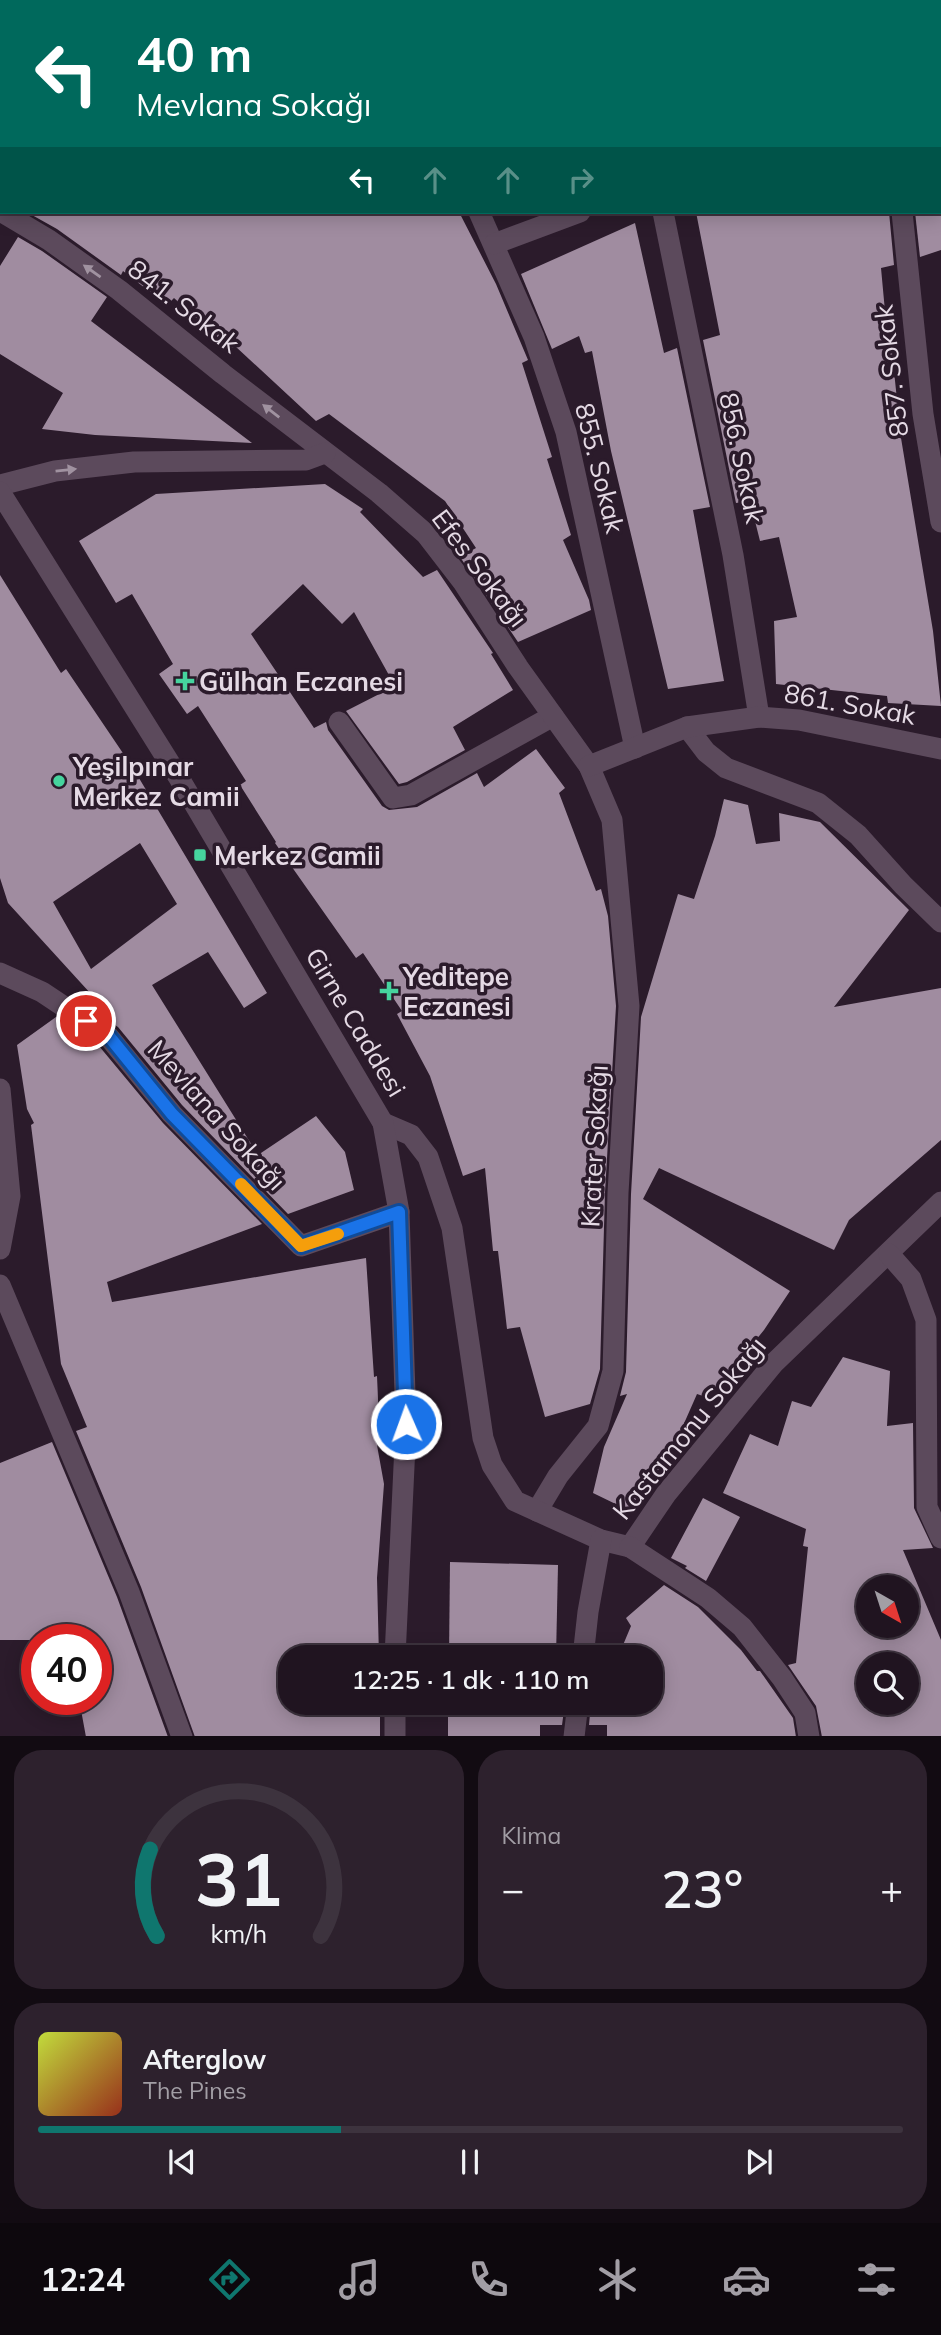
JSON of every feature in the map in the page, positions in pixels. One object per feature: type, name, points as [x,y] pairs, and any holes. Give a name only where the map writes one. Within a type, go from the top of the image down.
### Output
[{"type":"street","name":"841. Sokak","points":[[6,214],[49,240],[119,290],[325,453]]},
{"type":"street","name":"855. Sokak","points":[[480,214],[534,337],[566,432],[635,748]]},
{"type":"street","points":[[494,244],[575,214]]},
{"type":"street","name":"856. Sokak","points":[[663,214],[733,555],[759,717]]},
{"type":"street","name":"857. Sokak","points":[[902,214],[923,414],[941,522]]},
{"type":"street","points":[[0,485],[55,471],[134,463],[306,460],[325,453]]},
{"type":"street","name":"Efes Sokağı","points":[[325,453],[379,493],[426,534],[463,582],[552,716],[589,766]]},
{"type":"street","name":"Girne Caddesi","points":[[0,492],[172,766],[383,1123],[399,1212],[406,1424],[396,1645]]},
{"type":"street","points":[[339,722],[393,798],[411,795],[552,716]]},
{"type":"street","name":"861. Sokak","points":[[589,766],[687,727],[759,717],[799,720],[941,748]]},
{"type":"street","points":[[687,727],[706,752],[726,768],[818,803],[858,835],[941,922]]},
{"type":"street","name":"Krater Sokağı","points":[[537,1511],[558,1476],[598,1426],[613,1371],[618,1193],[629,1006],[612,820],[589,766]]},
{"type":"street","name":"Mevlana Sokağı","points":[[0,973],[42,992],[108,1035],[172,1114],[301,1246],[399,1212]]},
{"type":"street","points":[[0,1089],[10,1196],[0,1249]]},
{"type":"street","name":"Kastamonu Sokağı","points":[[383,1123],[411,1135],[428,1157],[452,1228],[483,1438],[492,1465],[514,1501],[601,1540],[629,1547],[666,1494],[773,1364],[941,1202]]},
{"type":"street","points":[[888,1254],[911,1279],[926,1320],[927,1507],[941,1538]]},
{"type":"street","points":[[0,1285],[129,1592],[182,1736]]},
{"type":"street","points":[[584,1645],[601,1540]]},
{"type":"street","points":[[629,1547],[699,1592],[742,1627],[782,1678],[805,1713],[809,1736]]},
{"type":"street","points":[[395,1715],[395,1736]]},
{"type":"street","points":[[574,1736],[577,1715]]},
{"type":"building","points":[[460,214],[496,284],[528,360],[522,363],[552,457],[547,459],[571,535],[563,540],[591,610],[518,642],[460,557],[476,548],[445,501],[329,414],[316,421],[235,346],[231,349],[174,298],[167,305],[123,271],[121,275],[57,229],[32,215]]},
{"type":"building","points":[[696,214],[889,214],[894,265],[881,268],[887,333],[890,333],[901,438],[933,631],[941,706],[888,703],[887,696],[776,684],[774,621],[797,617],[779,537],[760,541],[750,501],[736,503],[703,340],[720,335]]},
{"type":"building","points":[[915,214],[941,214],[941,250],[920,257]]},
{"type":"building","points":[[635,223],[664,353],[677,348],[710,507],[693,510],[724,681],[668,689],[611,451],[592,351],[585,353],[579,336],[552,349],[521,274]]},
{"type":"building","points":[[18,237],[107,297],[91,321],[252,443],[95,435],[42,429],[63,393],[0,354],[0,266]]},
{"type":"building","points":[[325,484],[363,509],[360,512],[423,577],[437,570],[493,653],[491,654],[513,690],[453,727],[465,750],[399,784],[346,711],[395,686],[354,612],[342,624],[303,584],[251,634],[314,728],[326,722],[328,730],[382,806],[389,810],[417,807],[477,773],[484,787],[536,749],[565,788],[559,793],[596,891],[601,889],[608,916],[616,1006],[605,1192],[600,1369],[590,1404],[545,1417],[520,1327],[507,1329],[498,1251],[493,1251],[485,1168],[463,1176],[430,1076],[397,1014],[402,1011],[363,953],[356,958],[275,843],[240,785],[246,781],[198,706],[187,714],[159,674],[173,664],[132,594],[116,603],[79,541],[156,494]]},
{"type":"building","points":[[0,575],[61,673],[66,669],[133,768],[267,993],[244,1008],[208,952],[152,985],[258,1155],[316,1116],[345,1152],[354,1190],[288,1214],[182,1105],[118,1027],[80,1002],[91,994],[8,903],[0,878]],"holes":[[[140,843],[177,904],[91,969],[53,902]]]},
{"type":"building","points":[[724,799],[748,805],[756,844],[780,841],[779,813],[820,822],[909,910],[834,1007],[941,988],[941,1140],[849,1220],[834,1250],[659,1168],[643,1199],[790,1291],[764,1330],[709,1398],[697,1394],[671,1453],[628,1510],[593,1493],[604,1447],[627,1394],[620,1396],[626,1372],[631,1194],[641,1017],[678,894],[694,899]]},
{"type":"building","points":[[56,1017],[99,1046],[163,1123],[262,1224],[107,1282],[112,1302],[366,1258],[379,1422],[373,1423],[384,1484],[377,1578],[379,1645],[278,1645],[278,1715],[380,1715],[380,1736],[195,1736],[141,1587],[76,1431],[87,1427],[61,1364],[31,1125],[34,1123],[27,1109],[17,1045]]},
{"type":"building","points":[[843,1357],[890,1371],[887,1426],[913,1423],[914,1508],[933,1548],[903,1550],[914,1575],[856,1575],[856,1638],[919,1638],[919,1588],[941,1640],[941,1736],[822,1736],[816,1706],[788,1665],[796,1663],[808,1547],[803,1546],[806,1529],[723,1493],[750,1434],[778,1446],[792,1401],[811,1407]]},
{"type":"building","points":[[52,1442],[117,1597],[168,1736],[86,1736],[82,1715],[112,1715],[112,1624],[21,1624],[21,1640],[0,1640],[0,1463]]},
{"type":"building","points":[[703,1498],[740,1517],[706,1581],[685,1568],[687,1566],[671,1558]]},
{"type":"building","points":[[450,1562],[558,1565],[556,1645],[449,1645]]},
{"type":"building","points":[[664,1585],[698,1607],[741,1650],[757,1671],[760,1671],[793,1718],[796,1736],[607,1736],[607,1725],[589,1725],[590,1715],[663,1715],[663,1645],[623,1645],[631,1626],[626,1618]]},
{"type":"building","points":[[448,1715],[563,1715],[562,1725],[540,1725],[540,1736],[448,1736]]},
{"type":"slow traffic","points":[[241,1184],[301,1246],[338,1234]]},
{"type":"place","name":"Gülhan Eczanesi","points":[[185,681]]},
{"type":"place","name":"Yeşilpınar Merkez Camii","points":[[59,781]]},
{"type":"place","name":"Merkez Camii","points":[[200,855]]},
{"type":"place","name":"Yeditepe Eczanesi","points":[[389,991]]},
{"type":"route","points":[[86,1021],[108,1035],[172,1114],[301,1246],[399,1212],[406,1424]]}]
